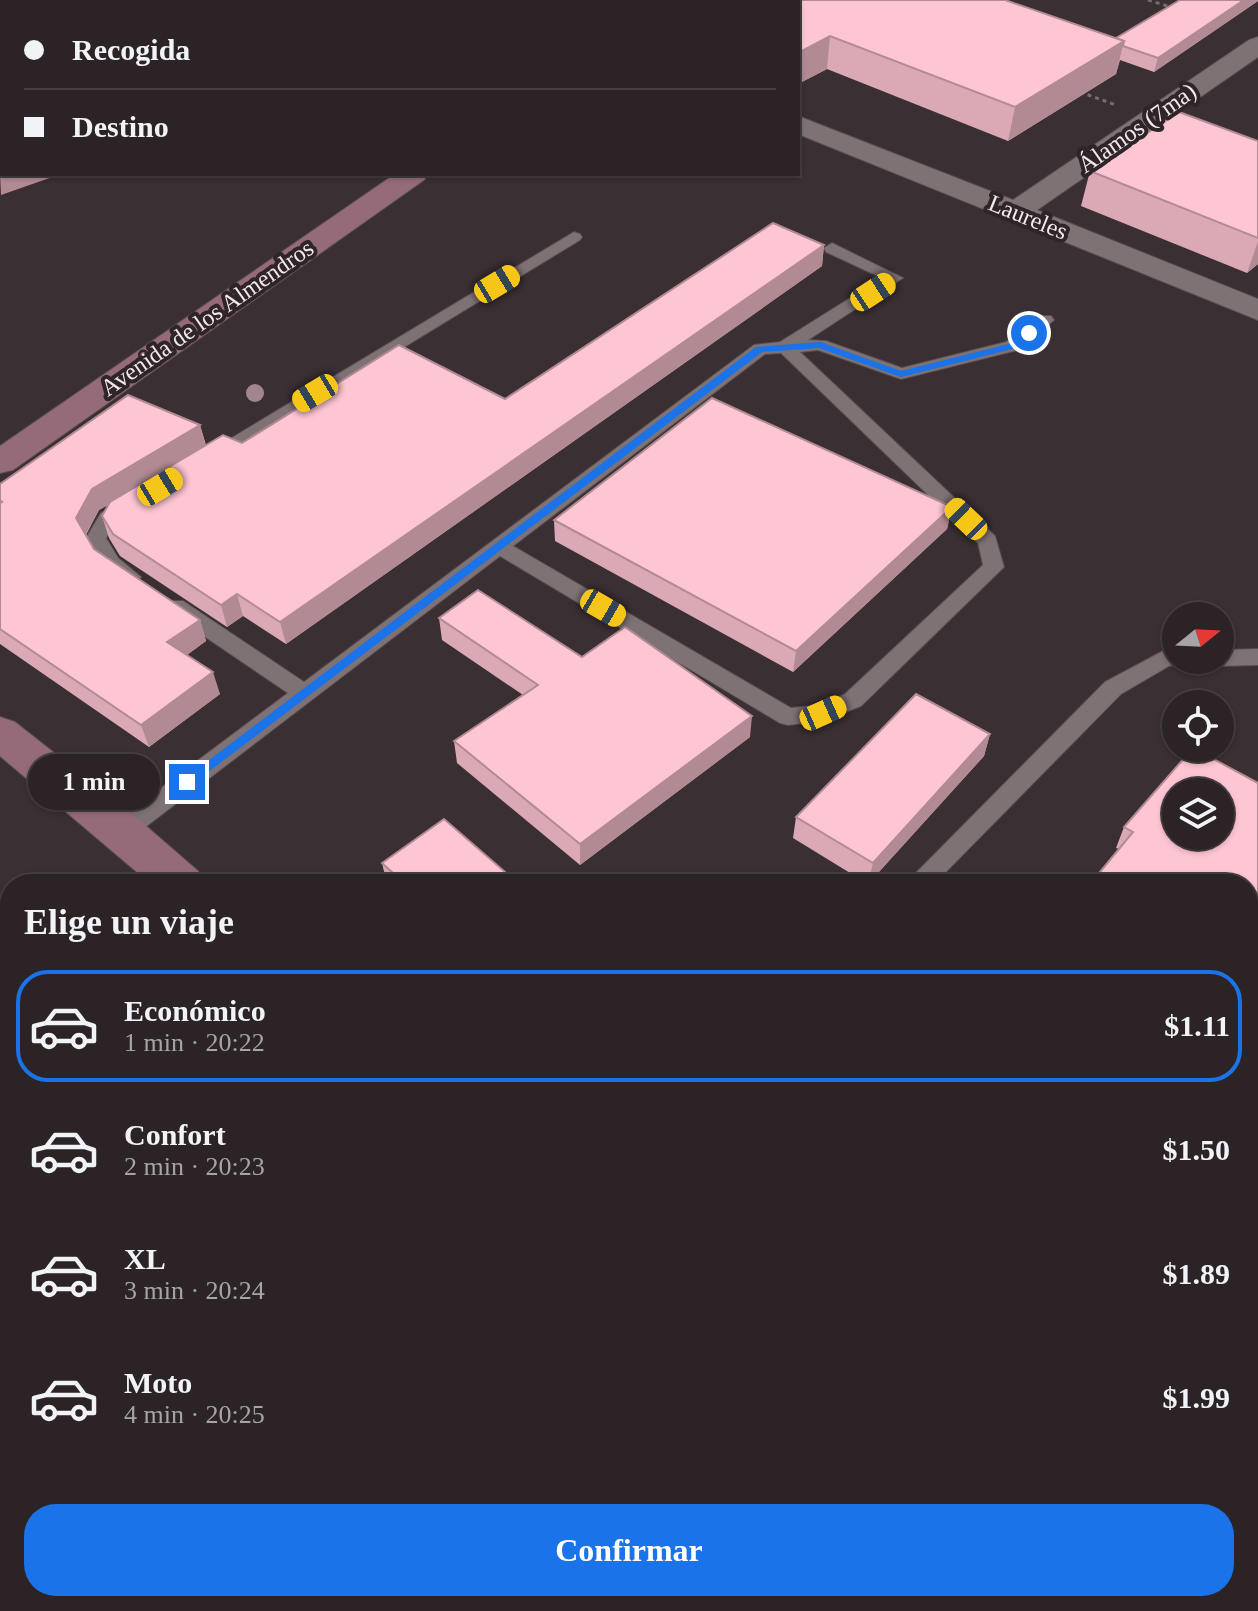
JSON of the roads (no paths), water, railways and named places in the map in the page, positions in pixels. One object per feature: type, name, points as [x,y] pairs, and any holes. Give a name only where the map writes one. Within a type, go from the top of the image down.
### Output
[{"type":"street","name":"Álamos (7ma)","points":[[1015,212],[1258,45]]},
{"type":"street","name":"Laureles","points":[[800,125],[1258,310]]},
{"type":"street","name":"Avenida de los Almendros","points":[[0,462],[411,176]]},
{"type":"street","points":[[0,733],[171,874]]},
{"type":"lane","points":[[188,470],[574,237]]},
{"type":"lane","points":[[785,347],[895,278],[832,248]]},
{"type":"lane","points":[[122,831],[760,349],[820,345],[901,374],[1012,346],[1045,320]]},
{"type":"lane","points":[[498,546],[788,717],[823,713],[853,700],[994,567],[988,541],[785,347]]},
{"type":"lane","points":[[148,494],[108,518],[96,538],[110,563],[304,693]]},
{"type":"lane","points":[[1234,658],[1258,657]]},
{"type":"lane","points":[[928,874],[1113,688],[1162,660]]}]
